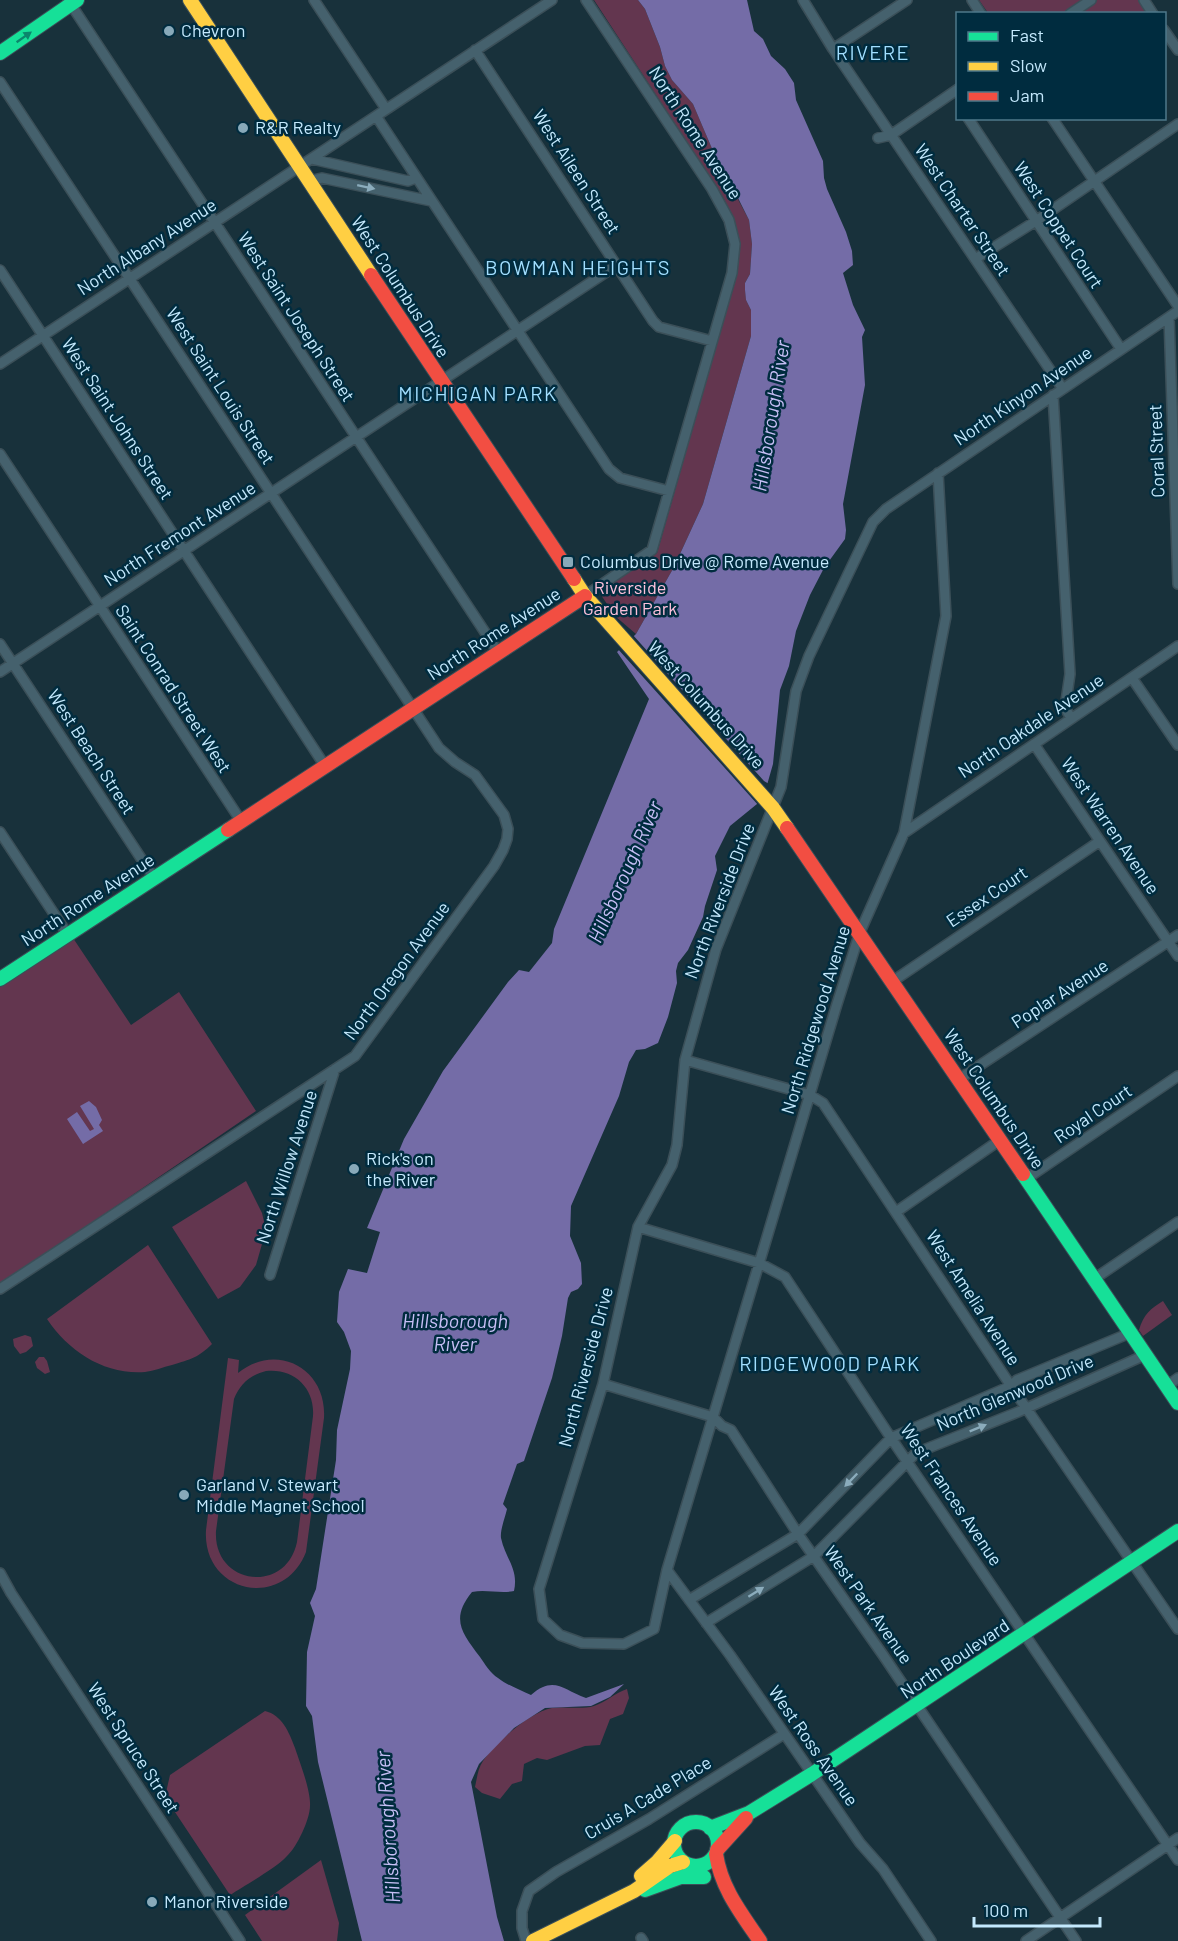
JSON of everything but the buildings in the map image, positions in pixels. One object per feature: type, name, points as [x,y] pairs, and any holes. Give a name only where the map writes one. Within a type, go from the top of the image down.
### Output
[{"type":"street","name":"West Columbus Drive","points":[[190,0],[441,382],[585,596],[769,802],[860,932],[1145,1355],[1172,1382],[1178,1403]]},
{"type":"street","points":[[314,0],[386,109]]},
{"type":"street","name":"North Albany Avenue","points":[[0,364],[42,334],[552,0]]},
{"type":"street","name":"North Rome Avenue","points":[[0,980],[652,550],[732,273],[735,244],[729,220],[712,189],[586,0]]},
{"type":"street","name":"West Charter Street","points":[[803,0],[833,49],[1062,389]]},
{"type":"street","points":[[833,49],[907,0]]},
{"type":"street","points":[[1073,12],[1091,0]]},
{"type":"street","points":[[0,54],[72,1]]},
{"type":"street","name":"West Saint Joseph Street","points":[[72,1],[214,222],[498,652]]},
{"type":"street","points":[[1166,33],[1178,50]]},
{"type":"street","name":"West Aileen Street","points":[[475,50],[659,327],[712,341]]},
{"type":"street","name":"West Saint Louis Street","points":[[0,82],[413,708]]},
{"type":"street","points":[[878,138],[891,135],[954,91]]},
{"type":"street","points":[[376,116],[609,469],[620,478],[669,491]]},
{"type":"street","name":"West Coppet Court","points":[[969,120],[1121,350]]},
{"type":"street","points":[[1053,120],[1178,306]]},
{"type":"street","points":[[975,259],[1036,221],[1178,124]]},
{"type":"street","points":[[312,159],[408,181],[416,178]]},
{"type":"street","points":[[309,181],[322,178],[431,201]]},
{"type":"street","name":"North Fremont Avenue","points":[[0,672],[617,265]]},
{"type":"street","name":"West Saint Johns Street","points":[[0,270],[325,766]]},
{"type":"street","name":"North Kinyon Avenue","points":[[886,509],[1178,311]]},
{"type":"street","name":"Coral Street","points":[[1169,317],[1178,584]]},
{"type":"street","points":[[1053,395],[1070,674],[1065,708],[1071,718]]},
{"type":"street","name":"Saint Conrad Street West","points":[[0,454],[241,821]]},
{"type":"street","name":"North Ridgewood Avenue","points":[[582,1644],[624,1644],[654,1629],[668,1570],[713,1417],[860,932],[904,833],[946,616],[938,473]]},
{"type":"street","name":"North Riverside Drive","points":[[582,1644],[560,1635],[543,1619],[539,1589],[603,1384],[638,1227],[672,1165],[677,1145],[686,1060],[716,949],[769,802],[781,787],[796,691],[809,656],[873,522],[886,509]]},
{"type":"street","name":"West Beach Street","points":[[0,644],[154,878]]},
{"type":"street","name":"North Oakdale Avenue","points":[[904,833],[1178,646]]},
{"type":"street","points":[[1132,678],[1178,745]]},
{"type":"street","name":"North Oregon Avenue","points":[[0,1289],[355,1056],[494,866],[507,839],[508,829],[504,815],[481,781],[439,748],[413,708]]},
{"type":"street","name":"West Warren Avenue","points":[[1034,744],[1178,956]]},
{"type":"street","points":[[0,832],[68,935]]},
{"type":"street","name":"Essex Court","points":[[893,981],[1100,841]]},
{"type":"street","name":"Poplar Avenue","points":[[959,1080],[1178,935]]},
{"type":"street","name":"West Amelia Avenue","points":[[686,1060],[810,1095],[823,1103],[1011,1386],[1178,1629]]},
{"type":"street","name":"North Willow Avenue","points":[[270,1275],[335,1069]]},
{"type":"street","name":"Royal Court","points":[[1026,1179],[1178,1076]]},
{"type":"street","points":[[896,1212],[1000,1140]]},
{"type":"street","points":[[1094,1279],[1178,1222]]},
{"type":"street","name":"West Frances Avenue","points":[[638,1227],[759,1263],[786,1277],[891,1438],[1178,1860]]},
{"type":"street","name":"North Glenwood Drive","points":[[689,1600],[798,1534],[891,1438],[1011,1386],[1017,1380],[1130,1333]]},
{"type":"street","name":"North Glenwood Drive","points":[[706,1623],[814,1556],[916,1453],[1027,1408],[1145,1355]]},
{"type":"street","name":"West Park Avenue","points":[[603,1384],[713,1417],[722,1426],[731,1430],[798,1534],[917,1705],[1076,1941]]},
{"type":"street","name":"North Boulevard","points":[[710,1828],[749,1813],[812,1774],[1178,1531]]},
{"type":"street","name":"West Ross Avenue","points":[[668,1570],[860,1843],[883,1869],[931,1941]]},
{"type":"street","name":"West Spruce Street","points":[[0,1573],[17,1603],[240,1941]]},
{"type":"street","name":"Cruis A Cade Place","points":[[526,1941],[522,1928],[522,1911],[529,1891],[556,1872],[649,1819],[784,1734]]},
{"type":"street","name":"North Boulevard","points":[[716,1852],[749,1813]]},
{"type":"street","points":[[622,1895],[657,1862],[675,1841],[680,1829],[698,1822],[710,1828],[716,1835],[716,1864],[725,1891],[760,1941]]},
{"type":"street","points":[[1026,1941],[1178,1838]]},
{"type":"street","points":[[675,1841],[676,1852],[686,1863],[725,1891]]},
{"type":"street","points":[[533,1941],[634,1891],[670,1866],[686,1863],[702,1865],[708,1863],[716,1852]]},
{"type":"street","points":[[622,1895],[638,1892],[684,1876],[704,1877]]},
{"type":"green space","name":"Riverside Garden Park","points":[[594,0],[638,0],[645,9],[665,66],[672,80],[693,104],[716,158],[749,220],[752,244],[750,274],[745,283],[746,300],[751,310],[751,336],[703,504],[674,567],[636,634],[615,616],[599,592],[657,553],[737,273],[738,244],[732,217],[724,199]]},
{"type":"green space","points":[[979,0],[1139,0],[1147,12],[987,12]]},
{"type":"green space","points":[[73,938],[131,1025],[179,992],[256,1111],[0,1285],[0,986]]},
{"type":"green space","points":[[246,1181],[262,1213],[266,1230],[256,1265],[240,1287],[218,1299],[172,1227]]},
{"type":"green space","points":[[148,1245],[212,1344],[194,1358],[155,1370],[130,1372],[116,1370],[89,1359],[77,1351],[66,1342],[47,1319]]},
{"type":"green space","points":[[1163,1301],[1172,1315],[1143,1336],[1139,1330],[1145,1316]]},
{"type":"green space","points":[[25,1335],[31,1337],[33,1346],[20,1354],[14,1346],[13,1339]]},
{"type":"green space","points":[[39,1357],[44,1357],[47,1361],[50,1372],[45,1374],[37,1368],[35,1362]]},
{"type":"green space","points":[[228,1358],[239,1360],[238,1373],[253,1364],[268,1360],[283,1360],[296,1365],[308,1374],[317,1386],[323,1400],[324,1418],[306,1552],[295,1571],[280,1582],[263,1588],[246,1587],[230,1580],[217,1568],[208,1551],[206,1530]],"holes":[[[266,1371],[276,1371],[301,1382],[310,1397],[313,1416],[297,1542],[290,1559],[279,1570],[266,1576],[251,1577],[237,1572],[226,1563],[218,1549],[216,1531],[234,1399],[239,1389],[250,1378]]]},
{"type":"green space","points":[[627,1689],[629,1698],[623,1714],[610,1719],[600,1745],[585,1746],[547,1760],[537,1758],[524,1764],[522,1781],[512,1784],[500,1799],[482,1793],[475,1787],[483,1761],[496,1745],[534,1715],[552,1708],[594,1706]]},
{"type":"green space","points":[[265,1711],[280,1720],[290,1736],[307,1785],[310,1800],[309,1812],[299,1840],[291,1852],[268,1871],[230,1895],[165,1797],[170,1775]]},
{"type":"green space","points":[[321,1860],[339,1923],[337,1941],[262,1941],[245,1915]]},
{"type":"water","name":"Hillsborough River","points":[[638,0],[747,0],[754,31],[763,39],[771,56],[785,69],[794,83],[796,100],[823,161],[827,189],[852,251],[853,265],[843,273],[853,305],[865,330],[862,337],[865,385],[843,504],[845,539],[824,568],[810,595],[796,631],[789,666],[780,690],[773,764],[767,785],[757,804],[730,826],[715,856],[717,870],[703,917],[688,950],[678,963],[677,983],[658,1043],[636,1050],[629,1062],[619,1096],[571,1206],[570,1236],[581,1263],[582,1284],[571,1292],[568,1298],[552,1378],[524,1461],[517,1464],[503,1504],[507,1509],[501,1538],[515,1576],[514,1591],[472,1592],[461,1610],[461,1626],[464,1633],[488,1668],[505,1683],[531,1695],[539,1689],[552,1685],[565,1688],[586,1698],[624,1684],[610,1697],[591,1706],[545,1708],[514,1728],[479,1764],[471,1782],[497,1917],[504,1941],[362,1941],[318,1762],[312,1716],[306,1706],[307,1652],[315,1616],[310,1603],[316,1589],[336,1460],[337,1430],[350,1369],[351,1351],[344,1332],[337,1322],[339,1292],[348,1269],[367,1273],[380,1232],[367,1228],[404,1139],[443,1071],[508,982],[519,970],[529,972],[552,943],[554,929],[649,699],[617,652],[636,634],[674,567],[703,504],[751,336],[751,310],[746,300],[745,290],[745,283],[750,274],[752,244],[749,220],[733,188],[714,163],[716,158],[693,104],[672,80],[645,9]]},
{"type":"water","points":[[89,1101],[96,1107],[102,1120],[99,1125],[103,1131],[83,1144],[67,1119],[77,1112],[90,1131],[94,1129],[80,1106]]},
{"type":"pier","points":[[632,634],[769,784],[759,806],[617,648]]},
{"type":"traffic: fast","points":[[0,53],[77,0]]},
{"type":"traffic: fast","points":[[0,979],[228,830]]},
{"type":"traffic: fast","points":[[1023,1174],[1178,1403]]},
{"type":"traffic: fast","points":[[710,1828],[749,1813],[812,1774],[1178,1531]]},
{"type":"traffic: fast","points":[[696,1822],[711,1829],[718,1844],[711,1859],[696,1866],[681,1859],[674,1844],[681,1829],[696,1822]]},
{"type":"traffic: fast","points":[[645,1890],[681,1877],[704,1877]]},
{"type":"traffic: slow","points":[[190,0],[371,275]]},
{"type":"traffic: slow","points":[[574,579],[585,596],[773,808],[787,828]]},
{"type":"traffic: slow","points":[[641,1876],[675,1841]]},
{"type":"traffic: slow","points":[[533,1941],[634,1891],[670,1866],[683,1862]]},
{"type":"traffic: jam","points":[[371,275],[574,579]]},
{"type":"traffic: jam","points":[[228,830],[585,596]]},
{"type":"traffic: jam","points":[[787,828],[1023,1174]]},
{"type":"traffic: jam","points":[[717,1850],[746,1818]]},
{"type":"traffic: jam","points":[[716,1854],[727,1889],[760,1941]]},
{"type":"place","name":"Chevron","points":[[169,31]]},
{"type":"place","name":"R&R Realty","points":[[243,128]]},
{"type":"place","name":"Columbus Drive @ Rome Avenue","points":[[568,562]]},
{"type":"place","name":"Rick's on the River","points":[[354,1169]]},
{"type":"place","name":"Garland V. Stewart Middle Magnet School","points":[[184,1495]]},
{"type":"place","name":"Manor Riverside","points":[[152,1902]]},
{"type":"district","name":"RIVERE","points":[[873,53]]},
{"type":"district","name":"BOWMAN HEIGHTS","points":[[578,268]]},
{"type":"district","name":"MICHIGAN PARK","points":[[478,394]]},
{"type":"district","name":"RIDGEWOOD PARK","points":[[830,1364]]}]
